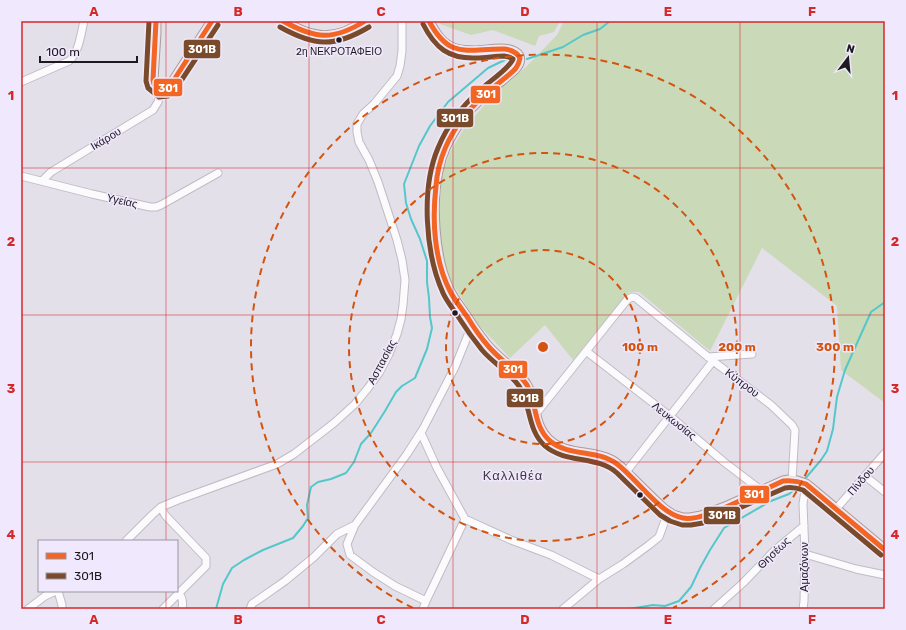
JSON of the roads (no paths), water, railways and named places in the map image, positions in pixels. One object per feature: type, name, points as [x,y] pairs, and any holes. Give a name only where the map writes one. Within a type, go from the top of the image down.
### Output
[{"type":"main road","points":[[156,21],[153,80],[154,84],[161,90],[165,90],[170,86],[212,21]]},
{"type":"main road","points":[[283,21],[305,33],[326,36],[345,32],[365,21]]},
{"type":"main road","points":[[429,21],[437,35],[446,44],[452,47],[466,51],[497,49],[509,50],[516,53],[520,60],[514,70],[483,97],[459,122],[452,135],[437,172],[435,188],[435,237],[443,272],[448,287],[456,302],[490,350],[518,374],[526,383],[531,394],[537,423],[548,440],[565,449],[606,458],[615,462],[656,502],[668,512],[680,518],[694,517],[712,512],[780,482],[789,480],[806,484],[885,550]]},
{"type":"street","points":[[21,82],[69,61],[74,57],[84,21]]},
{"type":"street","name":"Ασπασίας","points":[[127,540],[161,507],[277,464],[294,454],[334,423],[355,404],[379,373],[397,334],[404,305],[405,280],[397,240],[378,182],[369,160],[359,142],[357,124],[397,76],[402,51],[402,21]]},
{"type":"street","name":"Ικάρου","points":[[42,182],[51,172],[153,110],[158,102],[161,90]]},
{"type":"street","name":"Υγείας","points":[[21,176],[150,207],[156,207],[218,173]]},
{"type":"street","name":"Κύπρου","points":[[586,352],[627,300],[632,297],[636,298],[792,424],[795,430],[792,481]]},
{"type":"street","points":[[426,601],[395,586],[373,572],[350,555],[347,544],[356,525],[421,433],[455,367],[472,325]]},
{"type":"street","points":[[535,415],[586,352]]},
{"type":"street","name":"Λευκωσίας","points":[[586,352],[671,417],[724,462],[762,491]]},
{"type":"street","points":[[626,472],[671,417],[711,359],[752,354]]},
{"type":"street","points":[[421,433],[465,519],[551,555],[599,579]]},
{"type":"street","name":"Πίνδου","points":[[836,509],[885,453]]},
{"type":"street","points":[[865,476],[885,492]]},
{"type":"street","points":[[804,526],[802,504],[806,484]]},
{"type":"street","points":[[161,507],[165,515],[206,558],[206,566],[163,609]]},
{"type":"street","points":[[563,609],[599,579],[649,546],[658,537],[668,512]]},
{"type":"street","points":[[423,609],[465,519]]},
{"type":"street","points":[[250,609],[252,604],[285,582],[314,557],[337,534],[356,525]]},
{"type":"street","name":"Αμαζόνων","points":[[803,609],[805,554],[804,526]]},
{"type":"street","name":"Θησέως","points":[[714,609],[743,583],[775,550],[804,526]]},
{"type":"street","points":[[805,554],[856,569],[885,575]]},
{"type":"street","points":[[28,609],[45,596],[55,592]]},
{"type":"street","points":[[57,592],[62,609]]},
{"type":"street","points":[[179,594],[183,604],[182,609]]},
{"type":"waterway","points":[[527,59],[563,47],[583,35],[600,29],[610,21]]},
{"type":"waterway","points":[[216,609],[223,584],[232,568],[263,550],[293,538],[308,518],[307,505],[311,487],[318,482],[346,473],[354,462],[361,444],[371,433],[396,392],[402,386],[415,378],[427,349],[432,328],[427,282],[427,261],[406,203],[404,184],[419,146],[430,126],[448,102],[488,68],[509,58]]},
{"type":"waterway","points":[[804,480],[827,451],[833,429],[837,397],[845,370],[871,312],[885,302]]},
{"type":"waterway","points":[[629,609],[653,605],[665,606],[679,601],[691,587],[710,550],[724,528],[771,501],[789,494],[798,487]]},
{"type":"place","name":"2η ΝΕΚΡΟΤΑΦΕΙΟ","points":[[339,40]]},
{"type":"district","name":"Καλλιθέα","points":[[513,475]]}]
